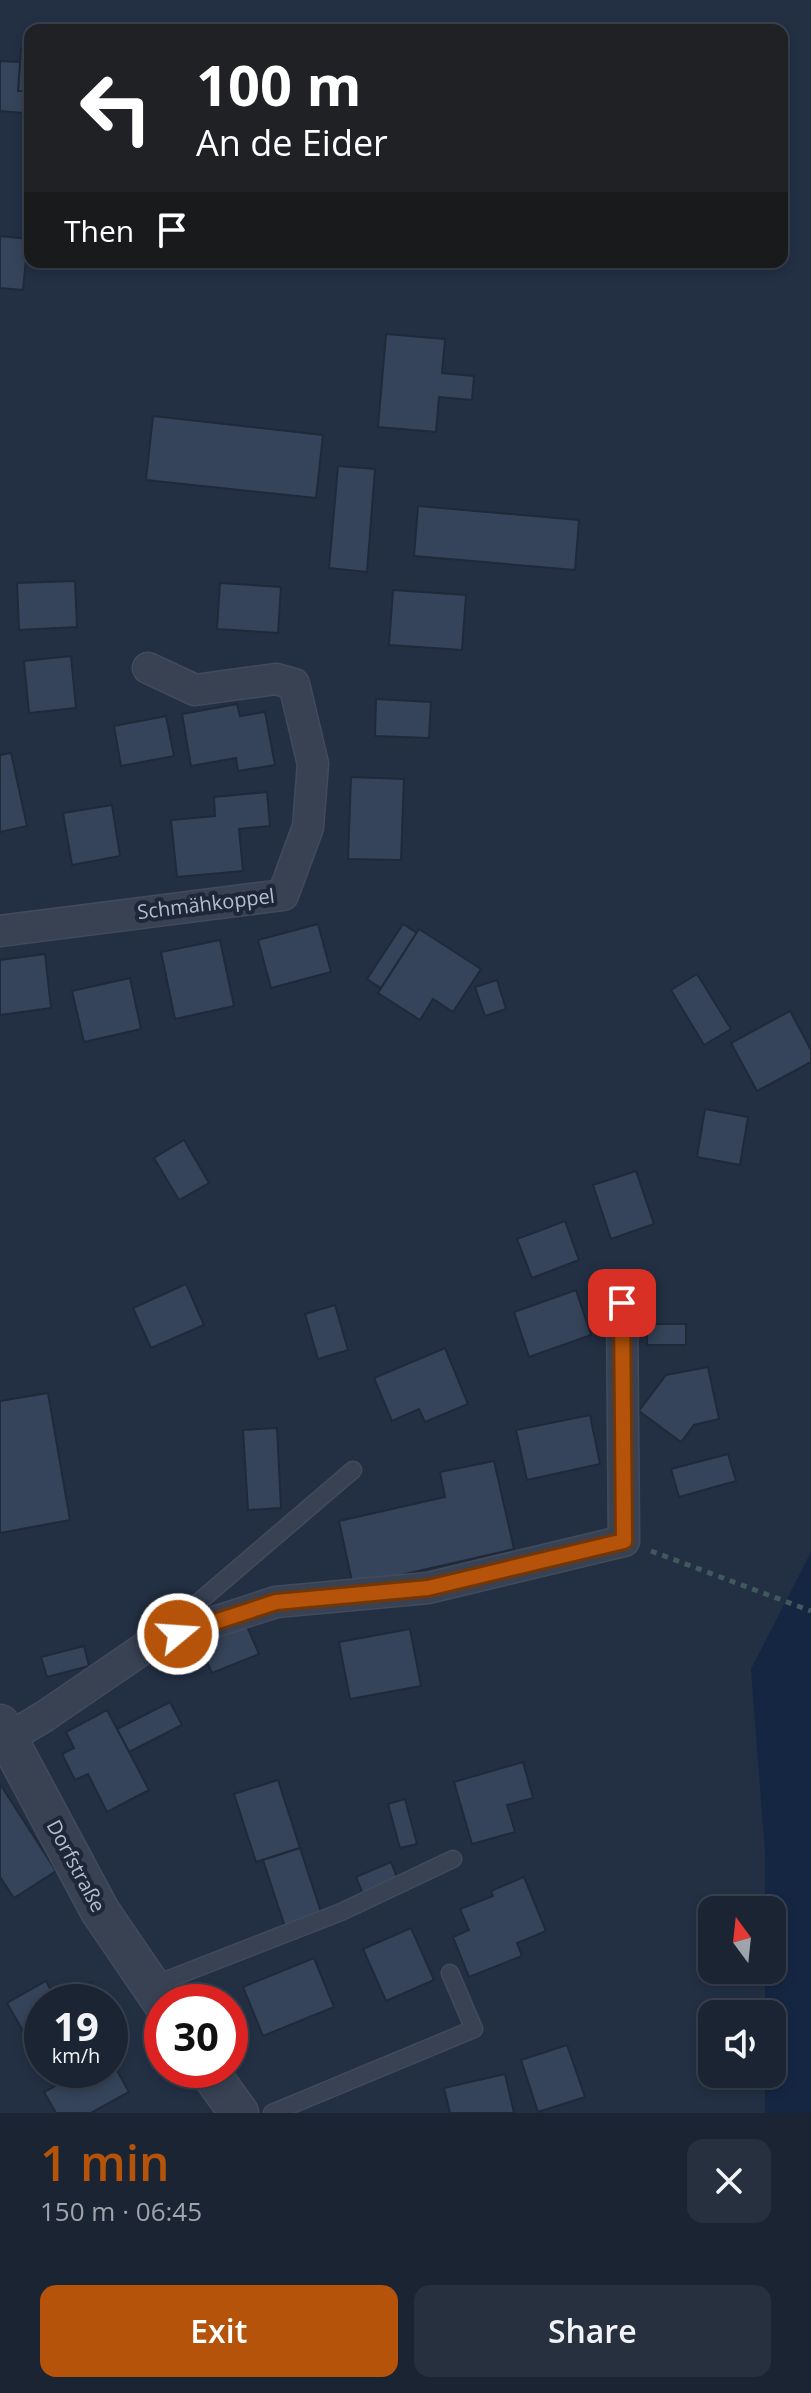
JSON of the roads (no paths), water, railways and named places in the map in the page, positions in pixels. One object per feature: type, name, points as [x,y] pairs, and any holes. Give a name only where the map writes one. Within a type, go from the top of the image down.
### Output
[{"type":"street","name":"Schmähkoppel","points":[[0,931],[283,895],[308,827],[313,764],[294,684],[276,679],[195,690],[148,668]]},
{"type":"street","points":[[3,1735],[45,1716],[153,1642],[276,1602],[428,1588],[624,1541],[622,1303]]},
{"type":"street","name":"Dorfstraße","points":[[3,1735],[100,1911],[149,1984]]},
{"type":"street","points":[[223,2088],[244,2112]]},
{"type":"lane","points":[[153,1642],[353,1470]]},
{"type":"lane","points":[[179,1984],[453,1859]]},
{"type":"lane","points":[[244,2112],[474,2029],[450,1973]]},
{"type":"water","points":[[811,1552],[811,2113],[765,2113],[765,2088],[786,2088],[786,2000],[765,2000],[765,1984],[786,1984],[786,1896],[765,1896],[765,1854],[751,1669]]}]
